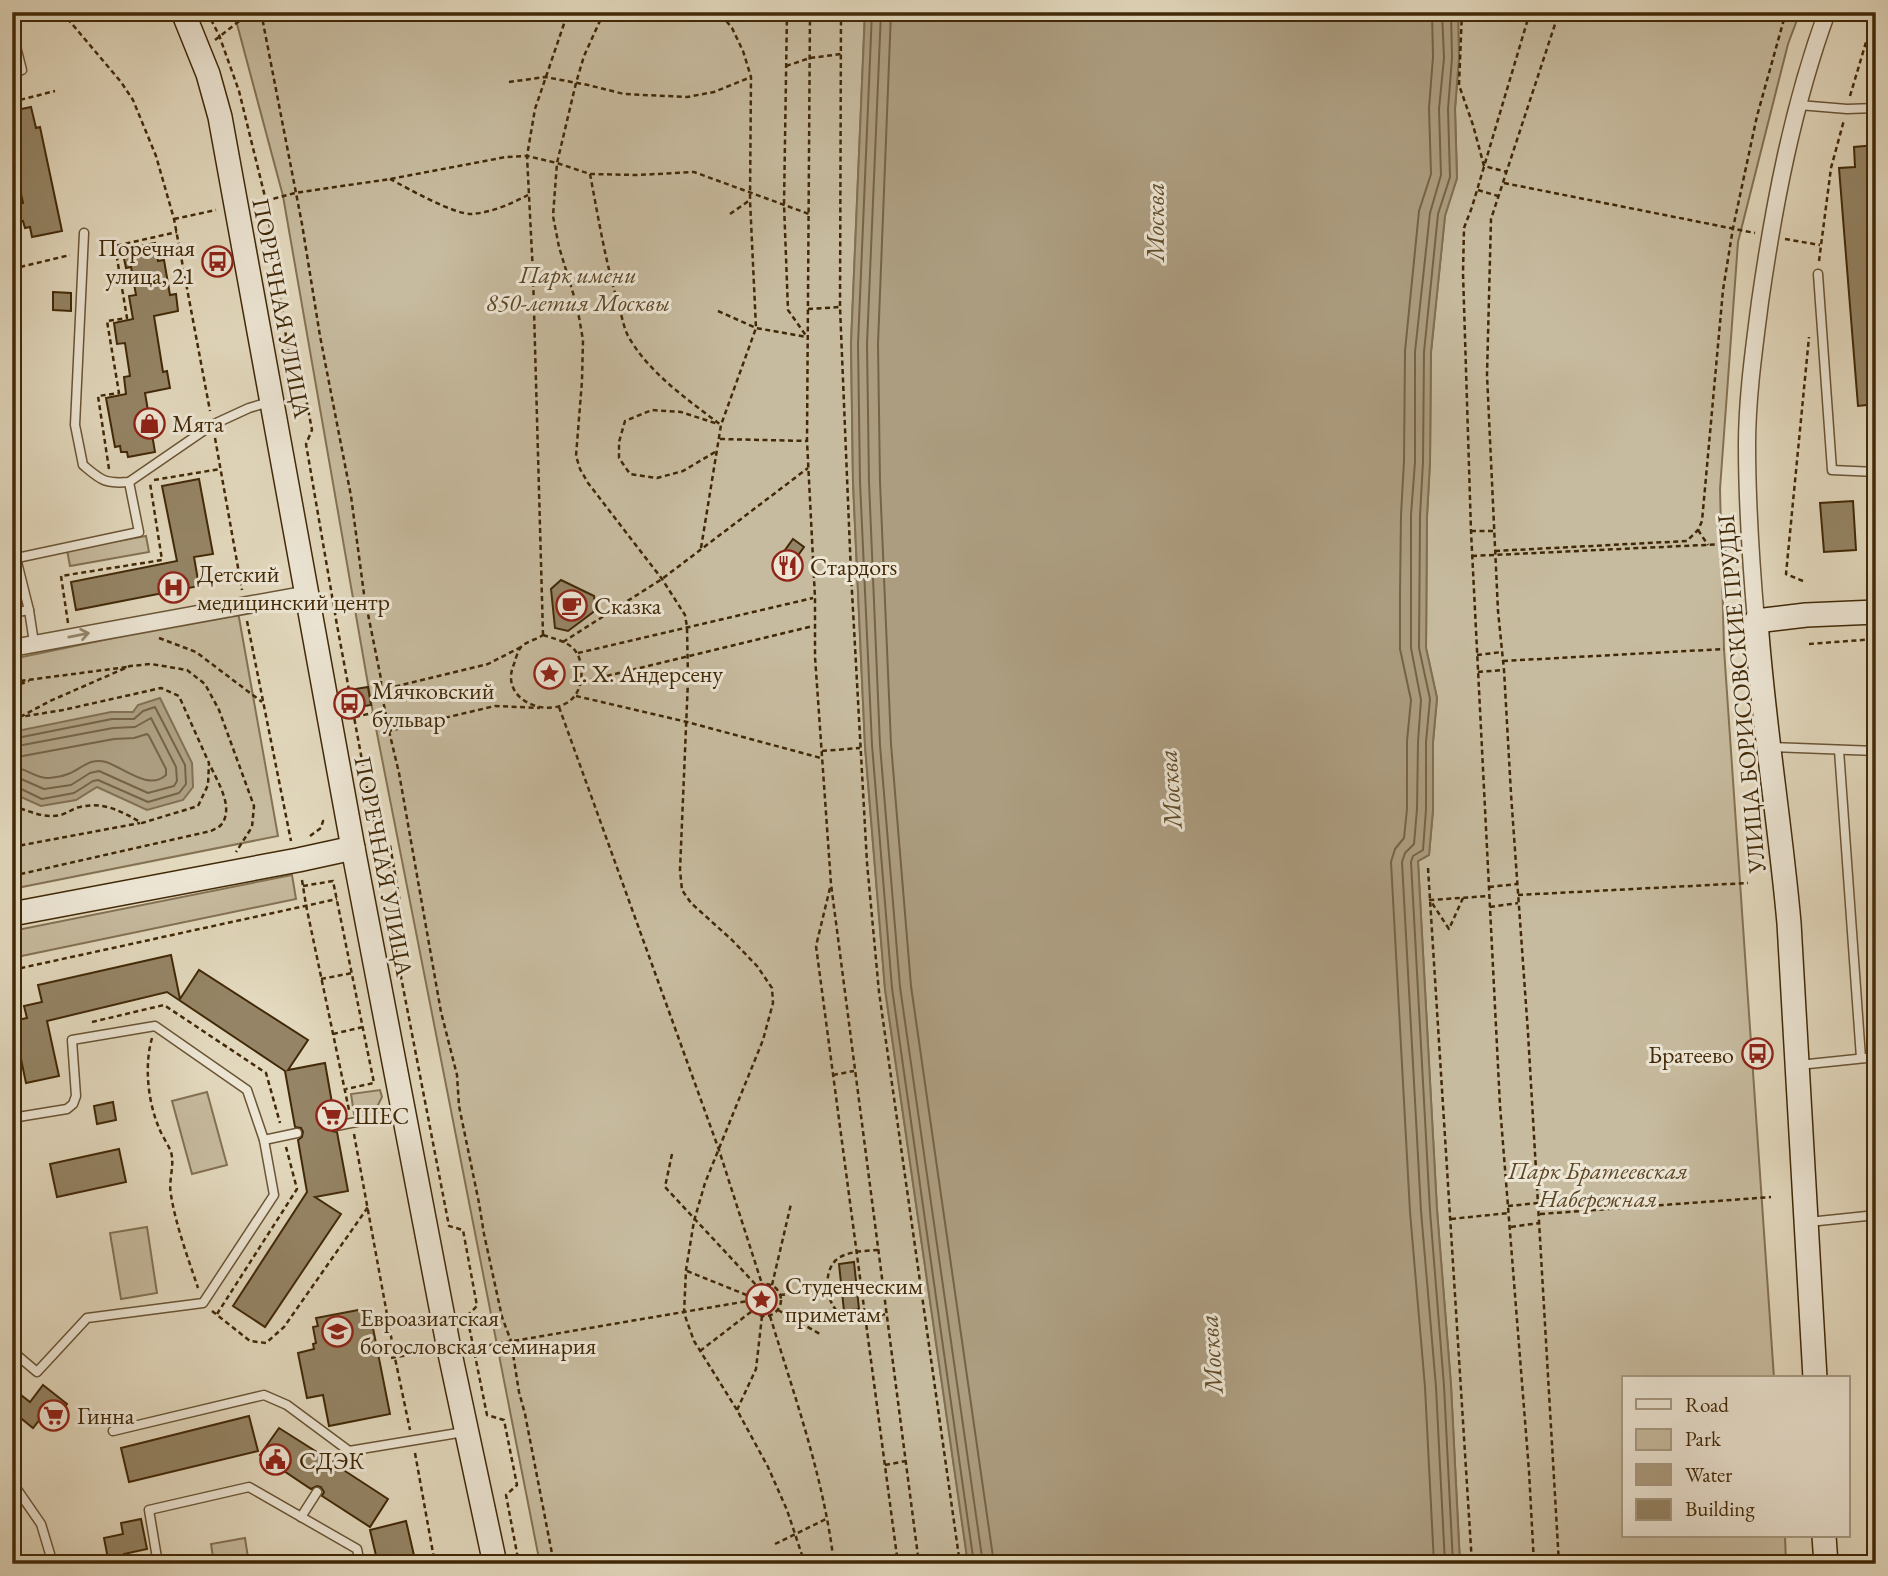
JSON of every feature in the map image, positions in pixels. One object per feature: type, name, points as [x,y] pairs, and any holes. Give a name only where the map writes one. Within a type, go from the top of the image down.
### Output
[{"type":"main road","name":"ПОРЕЧНАЯ УЛИЦА","points":[[172,12],[200,54]]},
{"type":"main road","name":"ПОРЕЧНАЯ УЛИЦА","points":[[183,12],[215,96],[353,848],[449,1349],[495,1564]]},
{"type":"main road","points":[[1756,621],[1806,615],[1876,612]]},
{"type":"main road","name":"УЛИЦА БОРИСОВСКИЕ ПРУДЫ","points":[[1756,621],[1788,913],[1815,1376]]},
{"type":"main road","points":[[12,914],[353,848]]},
{"type":"main road","points":[[1824,1538],[1826,1564]]},
{"type":"street","name":"УЛИЦА БОРИСОВСКИЕ ПРУДЫ","points":[[1756,621],[1747,443],[1754,350],[1769,236],[1799,104],[1827,12]]},
{"type":"street","points":[[12,648],[308,594]]},
{"type":"lane","points":[[12,32],[22,70],[12,72]]},
{"type":"lane","points":[[1799,104],[1847,109],[1876,108]]},
{"type":"lane","points":[[84,233],[75,425],[83,465],[103,481],[129,482],[212,425],[272,401]]},
{"type":"lane","points":[[1818,274],[1832,470],[1876,472]]},
{"type":"lane","points":[[17,558],[139,532],[129,482]]},
{"type":"lane","points":[[12,542],[29,610],[34,643]]},
{"type":"lane","points":[[12,613],[29,610]]},
{"type":"lane","points":[[1770,747],[1876,751]]},
{"type":"lane","points":[[1839,750],[1861,1058]]},
{"type":"lane","points":[[12,1118],[67,1110],[74,1104],[76,1096],[72,1040],[155,1026],[247,1090],[264,1140],[274,1195],[202,1303],[87,1318],[37,1372],[12,1351]]},
{"type":"lane","points":[[1797,1065],[1876,1057]]},
{"type":"lane","points":[[336,1126],[405,1112]]},
{"type":"lane","points":[[264,1140],[297,1133]]},
{"type":"lane","points":[[1806,1222],[1876,1215]]},
{"type":"lane","points":[[113,1431],[264,1395],[286,1405],[349,1451]]},
{"type":"lane","points":[[335,1465],[349,1451],[467,1431]]},
{"type":"lane","points":[[12,1482],[41,1524],[53,1564]]},
{"type":"lane","points":[[158,1564],[149,1510],[249,1487],[357,1549],[360,1564]]},
{"type":"lane","points":[[301,1517],[317,1492]]},
{"type":"path","points":[[207,12],[219,35],[239,91],[266,201],[291,370],[302,377],[312,430],[306,444],[376,836],[390,845],[394,866],[403,920],[392,930],[449,1226],[463,1230],[477,1306],[467,1316],[487,1415],[504,1420],[517,1485],[506,1495],[519,1564]]},
{"type":"path","points":[[219,35],[251,12]]},
{"type":"path","points":[[261,12],[351,496],[381,690],[399,773],[441,1012],[457,1075],[460,1106],[484,1234],[502,1317],[511,1340],[554,1564]]},
{"type":"path","points":[[542,635],[533,274],[527,156],[535,109],[568,12]]},
{"type":"path","points":[[604,12],[584,56],[576,83],[557,163],[553,216],[583,340],[576,456],[588,483],[662,579],[685,615],[687,722],[680,870],[682,890],[691,903],[757,966],[772,988],[773,1003],[763,1040],[705,1183],[694,1221],[686,1270],[684,1313],[694,1341],[737,1410],[768,1467],[787,1510],[805,1564]]},
{"type":"path","points":[[701,548],[721,425],[756,328],[750,200],[751,77],[732,28],[719,12]]},
{"type":"path","points":[[787,12],[784,204],[788,310],[807,337]]},
{"type":"path","points":[[810,12],[807,441],[815,598],[814,657],[831,884],[919,1564]]},
{"type":"path","points":[[841,12],[839,307],[867,863],[879,992],[960,1564]]},
{"type":"path","points":[[1462,12],[1459,85],[1484,166]]},
{"type":"path","points":[[1530,12],[1464,228],[1462,274],[1472,556],[1500,1106],[1534,1561]]},
{"type":"path","points":[[1559,12],[1491,219],[1487,375],[1495,551],[1539,1214],[1558,1556],[1559,1564],[1580,1564]]},
{"type":"path","points":[[1495,551],[1687,541],[1698,530],[1702,521],[1723,290],[1733,228],[1757,116],[1786,12]]},
{"type":"path","points":[[786,66],[810,58],[841,54]]},
{"type":"path","points":[[509,82],[545,77],[624,94],[687,97],[714,92],[751,77]]},
{"type":"path","points":[[12,102],[55,91]]},
{"type":"path","points":[[283,196],[506,157],[527,156],[590,174],[694,172],[809,214]]},
{"type":"path","points":[[1484,166],[1507,173]]},
{"type":"path","points":[[590,174],[601,237],[628,335],[650,365],[678,393],[721,425]]},
{"type":"path","points":[[390,179],[437,203],[468,214],[489,211],[528,195]]},
{"type":"path","points":[[1504,183],[1821,245]]},
{"type":"path","points":[[1477,190],[1498,196]]},
{"type":"path","points":[[730,214],[750,200]]},
{"type":"path","points":[[12,220],[18,244]]},
{"type":"path","points":[[111,482],[98,396],[119,393],[107,321],[127,317],[115,246],[177,232]]},
{"type":"path","points":[[12,269],[83,252]]},
{"type":"path","points":[[808,309],[839,307]]},
{"type":"path","points":[[718,311],[756,328],[807,337]]},
{"type":"path","points":[[716,452],[683,471],[657,478],[630,474],[619,458],[619,442],[625,421],[652,410],[681,412],[721,425]]},
{"type":"path","points":[[720,439],[807,441]]},
{"type":"path","points":[[563,642],[662,579],[808,468]]},
{"type":"path","points":[[1698,530],[1708,545]]},
{"type":"path","points":[[1471,531],[1494,531]]},
{"type":"path","points":[[1472,556],[1725,544],[1727,581]]},
{"type":"path","points":[[578,653],[815,598]]},
{"type":"path","points":[[582,682],[814,625]]},
{"type":"path","points":[[128,626],[196,652],[262,702]]},
{"type":"path","points":[[381,690],[488,664],[542,635],[572,645],[581,664],[582,682],[576,696],[559,707],[495,706],[389,731]]},
{"type":"path","points":[[1809,644],[1876,639]]},
{"type":"path","points":[[521,647],[510,671],[514,687],[521,699],[540,708]]},
{"type":"path","points":[[1503,661],[1724,649]]},
{"type":"path","points":[[1477,655],[1502,652]]},
{"type":"path","points":[[12,682],[151,664],[187,670],[205,684],[219,710],[254,806],[252,827],[234,855]]},
{"type":"path","points":[[19,717],[130,666]]},
{"type":"path","points":[[1478,672],[1504,670]]},
{"type":"path","points":[[12,687],[36,679]]},
{"type":"path","points":[[12,719],[160,688],[179,696],[223,794],[227,811],[221,825],[211,831],[12,876]]},
{"type":"path","points":[[576,696],[822,758]]},
{"type":"path","points":[[559,707],[719,1150],[762,1284]]},
{"type":"path","points":[[354,717],[386,710]]},
{"type":"path","points":[[822,751],[860,748]]},
{"type":"path","points":[[12,846],[142,823],[198,806],[208,785],[209,762]]},
{"type":"path","points":[[12,806],[41,816],[60,815],[78,807],[92,805],[111,806],[142,823]]},
{"type":"path","points":[[303,840],[321,828],[323,821],[327,821]]},
{"type":"path","points":[[377,869],[394,866]]},
{"type":"path","points":[[1428,868],[1472,1564]]},
{"type":"path","points":[[302,876],[352,1123],[393,1358],[412,1439],[435,1564]]},
{"type":"path","points":[[303,886],[333,881],[363,1027],[374,1083],[344,1089]]},
{"type":"path","points":[[1518,895],[1748,883]]},
{"type":"path","points":[[831,884],[816,946],[898,1564]]},
{"type":"path","points":[[1489,887],[1517,884]]},
{"type":"path","points":[[1430,900],[1489,896]]},
{"type":"path","points":[[1430,900],[1449,929],[1463,898]]},
{"type":"path","points":[[12,970],[337,899]]},
{"type":"path","points":[[1490,907],[1519,903]]},
{"type":"path","points":[[321,979],[352,973]]},
{"type":"path","points":[[72,1040],[69,1028],[164,1005],[266,1073],[297,1189],[217,1314]]},
{"type":"path","points":[[155,1026],[149,1047],[152,1111],[170,1150],[173,1163],[170,1192],[202,1303],[250,1341],[266,1343],[284,1326],[368,1207]]},
{"type":"path","points":[[333,1034],[363,1027]]},
{"type":"path","points":[[833,1075],[855,1071]]},
{"type":"path","points":[[672,1154],[665,1187],[757,1286]]},
{"type":"path","points":[[1539,1214],[1771,1197]]},
{"type":"path","points":[[1508,1206],[1538,1203]]},
{"type":"path","points":[[772,1285],[791,1204]]},
{"type":"path","points":[[1451,1219],[1509,1213]]},
{"type":"path","points":[[1510,1227],[1539,1223]]},
{"type":"path","points":[[878,1250],[857,1252],[834,1262],[828,1277],[828,1290],[833,1306],[841,1315],[851,1318],[887,1314]]},
{"type":"path","points":[[686,1270],[749,1298]]},
{"type":"path","points":[[472,1344],[478,1347],[684,1313],[749,1298],[757,1286],[762,1284],[772,1285],[778,1290],[781,1304],[778,1310],[770,1316],[762,1316],[752,1311]]},
{"type":"path","points":[[780,1296],[828,1290]]},
{"type":"path","points":[[749,1298],[752,1311]]},
{"type":"path","points":[[778,1310],[820,1334]]},
{"type":"path","points":[[700,1351],[752,1311]]},
{"type":"path","points":[[737,1410],[756,1368],[762,1316]]},
{"type":"path","points":[[770,1316],[818,1474],[828,1518],[834,1564]]},
{"type":"path","points":[[393,1358],[425,1352]]},
{"type":"path","points":[[885,1465],[906,1461]]},
{"type":"path","points":[[775,1544],[828,1518]]},
{"type":"path","points":[[780,1535],[785,1539]]},
{"type":"path","points":[[1505,1564],[1558,1556]]},
{"type":"green space","name":"Парк имени 850-летия Москвы","points":[[231,12],[865,12],[851,344],[853,482],[865,746],[885,989],[968,1564],[540,1564],[373,713],[283,196],[237,24]]},
{"type":"green space","name":"Парк Братеевская Набережная","points":[[1458,12],[1800,12],[1788,44],[1738,242],[1720,489],[1724,649],[1774,1376],[1622,1376],[1622,1538],[1785,1538],[1786,1564],[1460,1564],[1418,861],[1429,855],[1437,698],[1426,648],[1431,352],[1445,215],[1457,178],[1455,109],[1459,58]]},
{"type":"green space","points":[[146,536],[149,552],[70,566],[67,550]]},
{"type":"green space","points":[[238,612],[278,836],[12,889],[12,659]]},
{"type":"green space","points":[[292,875],[296,899],[12,958],[12,931]]},
{"type":"green space","points":[[380,1090],[382,1097],[377,1107],[354,1114],[351,1094]]},
{"type":"green space","points":[[207,1092],[227,1165],[192,1174],[172,1101]]},
{"type":"green space","points":[[147,1227],[157,1293],[121,1299],[110,1233]]},
{"type":"green space","points":[[245,1538],[249,1564],[214,1564],[211,1544]]},
{"type":"water","name":"Москва","points":[[865,12],[1458,12],[1459,58],[1455,109],[1457,178],[1445,216],[1431,352],[1426,648],[1437,698],[1433,742],[1433,810],[1429,855],[1418,861],[1460,1564],[968,1564],[885,989],[865,746],[853,482],[851,344]]},
{"type":"water","points":[[160,698],[192,763],[193,787],[183,800],[147,810],[97,787],[76,800],[41,806],[12,793],[12,732],[111,712],[133,712],[138,705]]},
{"type":"building","points":[[31,107],[36,128],[40,127],[62,231],[32,237],[30,227],[25,228],[23,221],[19,222],[16,204],[23,203],[17,176],[12,176],[12,111]]},
{"type":"building","points":[[1876,145],[1876,404],[1858,406],[1839,168],[1855,167],[1854,147]]},
{"type":"building","points":[[155,243],[158,261],[164,260],[170,295],[176,294],[178,311],[154,316],[163,372],[167,371],[170,388],[145,393],[155,452],[128,457],[127,452],[121,452],[120,446],[115,447],[106,398],[126,394],[124,377],[130,376],[125,343],[117,344],[114,323],[133,319],[129,296],[136,295],[131,267],[126,268],[123,254],[141,251],[140,246]]},
{"type":"building","points":[[53,292],[71,293],[71,311],[53,310]]},
{"type":"building","points":[[199,479],[213,554],[194,557],[199,586],[76,610],[71,582],[177,561],[162,486]]},
{"type":"building","points":[[1853,501],[1856,550],[1824,552],[1820,503]]},
{"type":"building","points":[[793,539],[804,547],[786,572],[775,564]]},
{"type":"building","points":[[561,580],[594,596],[596,610],[568,631],[555,628],[551,589]]},
{"type":"building","points":[[368,687],[371,705],[358,707],[355,689]]},
{"type":"building","points":[[171,955],[180,999],[199,970],[308,1040],[288,1070],[325,1063],[335,1120],[330,1127],[337,1132],[348,1191],[315,1197],[341,1214],[265,1327],[233,1306],[307,1192],[298,1140],[303,1132],[301,1128],[295,1127],[285,1071],[167,992],[47,1021],[59,1076],[26,1083],[13,1021],[27,1018],[24,1006],[42,1002],[38,985]]},
{"type":"building","points":[[113,1102],[116,1120],[97,1124],[94,1106]]},
{"type":"building","points":[[119,1149],[126,1182],[57,1197],[50,1164]]},
{"type":"building","points":[[854,1262],[859,1309],[844,1311],[839,1264]]},
{"type":"building","points":[[369,1308],[390,1414],[329,1426],[323,1395],[307,1398],[298,1353],[314,1349],[313,1344],[316,1343],[313,1327],[318,1326],[316,1318]]},
{"type":"building","points":[[43,1385],[67,1404],[54,1421],[45,1413],[33,1428],[12,1411],[12,1388],[30,1402]]},
{"type":"building","points":[[249,1416],[258,1451],[129,1482],[121,1448]]},
{"type":"building","points":[[279,1428],[331,1461],[332,1470],[342,1469],[388,1499],[370,1527],[322,1496],[324,1492],[321,1487],[311,1489],[260,1455]]},
{"type":"building","points":[[141,1519],[147,1549],[124,1554],[125,1564],[109,1564],[104,1538],[123,1534],[121,1523]]},
{"type":"building","points":[[406,1521],[416,1564],[378,1564],[370,1530]]},
{"type":"place","name":"Поречная улица, 21","points":[[218,261]]},
{"type":"place","name":"Мята","points":[[149,423]]},
{"type":"place","name":"Стардогs","points":[[787,566]]},
{"type":"place","name":"Детский медицинский центр","points":[[174,587]]},
{"type":"place","name":"Сказка","points":[[571,605]]},
{"type":"place","name":"Г. Х. Андерсену","points":[[549,673]]},
{"type":"place","name":"Мячковский бульвар","points":[[349,704]]},
{"type":"place","name":"Братеево","points":[[1757,1054]]},
{"type":"place","name":"ШЕС","points":[[331,1115]]},
{"type":"place","name":"Студенческим приметам","points":[[762,1299]]},
{"type":"place","name":"Евроазиатская богословская семинария","points":[[337,1331]]},
{"type":"place","name":"Гинна","points":[[54,1415]]},
{"type":"place","name":"СДЭК","points":[[276,1460]]}]
